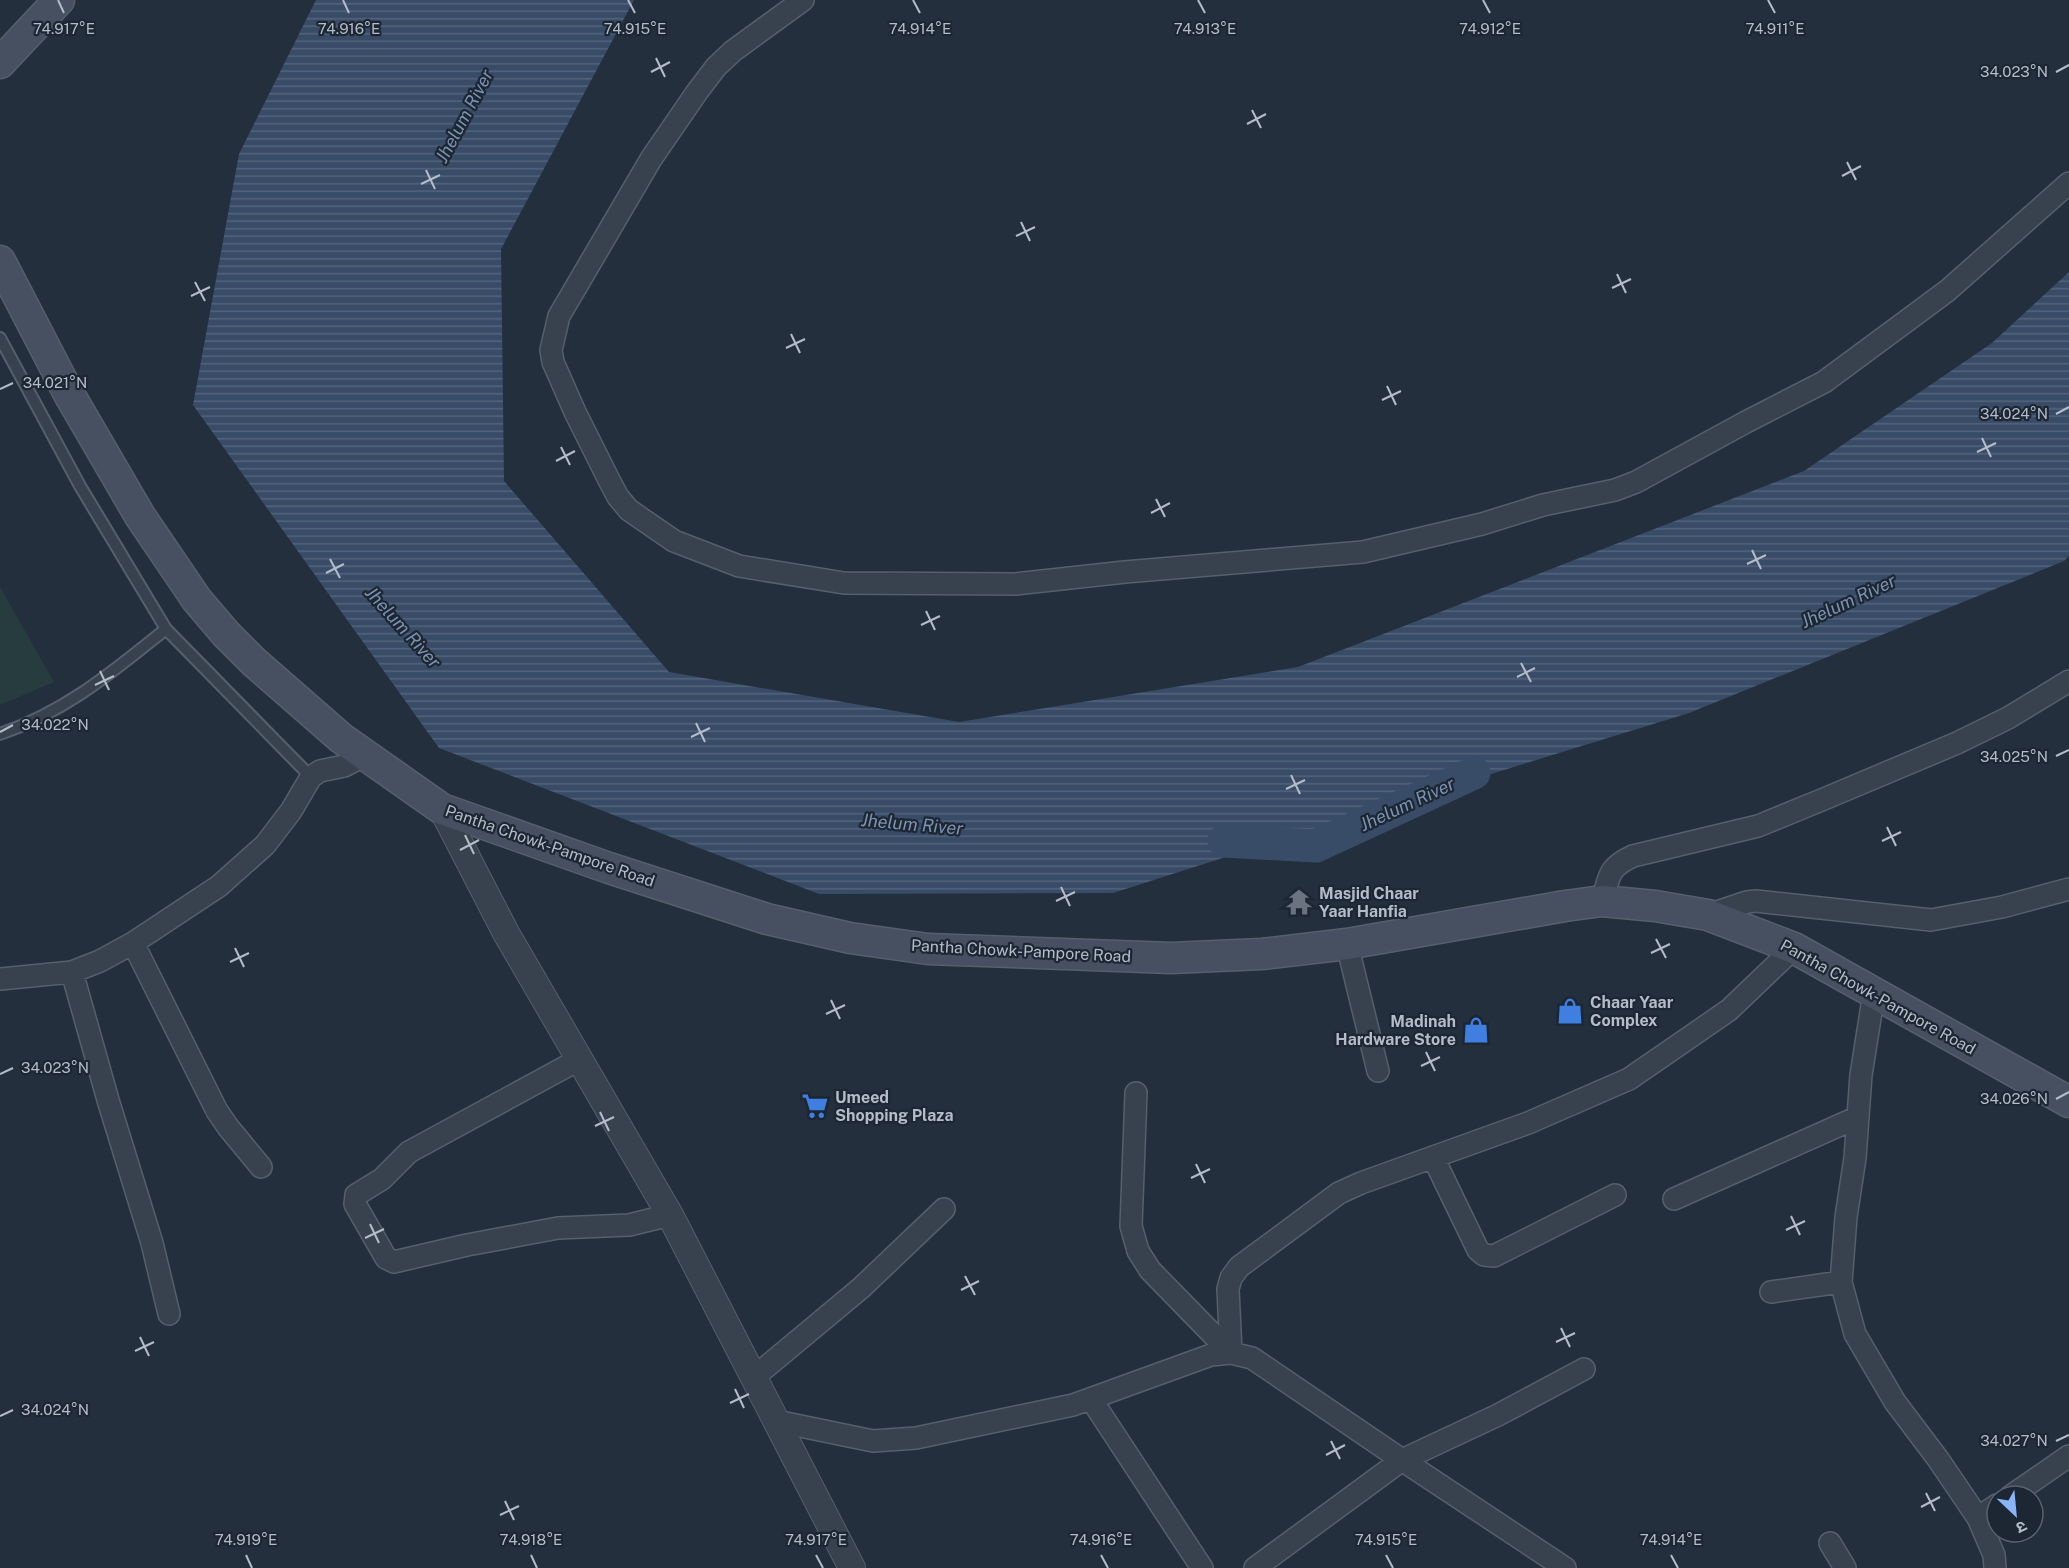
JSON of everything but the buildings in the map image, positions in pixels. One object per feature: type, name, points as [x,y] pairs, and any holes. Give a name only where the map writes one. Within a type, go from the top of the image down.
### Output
[{"type":"main road","points":[[0,63],[58,0]]},
{"type":"main road","name":"Pantha Chowk-Pampore Road","points":[[0,261],[69,394],[140,516],[197,600],[254,662],[341,738],[442,809],[609,868],[767,919],[850,938],[928,950],[1171,958],[1262,954],[1347,944],[1565,906],[1602,902],[1655,906],[1708,915],[1794,948],[2069,1102]]},
{"type":"street","points":[[803,0],[733,51],[716,67],[697,92],[651,159],[559,316],[551,350],[553,362],[574,412],[618,497],[629,510],[674,541],[738,566],[844,583],[1015,584],[1125,572],[1363,552],[1615,490],[1636,482],[1824,382],[1947,291],[2069,183]]},
{"type":"street","points":[[1602,902],[1613,869],[1618,863],[1633,856],[1758,826],[1824,800],[1957,743],[2008,718],[2069,681]]},
{"type":"street","points":[[0,979],[72,972],[100,961],[133,943],[219,886],[265,845],[291,811],[311,777],[321,771],[344,766],[365,755]]},
{"type":"street","points":[[442,809],[506,933],[670,1215],[852,1568]]},
{"type":"street","points":[[1708,915],[1756,901],[1930,920],[1962,916],[2069,889]]},
{"type":"street","points":[[133,943],[217,1111],[261,1167]]},
{"type":"street","points":[[1347,944],[1378,1071]]},
{"type":"street","points":[[1231,1353],[1228,1289],[1231,1278],[1239,1267],[1339,1193],[1528,1123],[1629,1079],[1729,1010],[1794,948]]},
{"type":"street","points":[[72,972],[152,1243],[169,1314]]},
{"type":"street","points":[[1874,993],[1861,1075],[1855,1158],[1846,1217],[1841,1282],[1855,1334],[1895,1402],[1938,1459],[1978,1518],[1994,1555],[1995,1568]]},
{"type":"street","points":[[580,1059],[409,1152],[382,1179],[356,1195],[355,1204],[386,1258],[394,1262],[467,1245],[558,1228],[629,1225],[670,1215]]},
{"type":"street","points":[[1136,1093],[1131,1226],[1138,1251],[1150,1270],[1231,1353]]},
{"type":"street","points":[[1674,1199],[1858,1117]]},
{"type":"street","points":[[1433,1157],[1478,1250],[1488,1257],[1615,1194]]},
{"type":"street","points":[[753,1378],[861,1288],[944,1209]]},
{"type":"street","points":[[1772,1292],[1841,1282]]},
{"type":"street","points":[[776,1421],[873,1441],[895,1440],[1020,1418],[1073,1405],[1211,1355],[1231,1353],[1252,1358],[1565,1568]]},
{"type":"street","points":[[1255,1568],[1402,1460],[1498,1415],[1584,1369]]},
{"type":"street","points":[[1091,1399],[1202,1568]]},
{"type":"street","points":[[2028,1484],[2069,1456]]},
{"type":"street","points":[[1978,1518],[1985,1513]]},
{"type":"street","points":[[1830,1543],[1845,1568]]},
{"type":"lane","points":[[0,338],[80,486],[166,629],[311,777]]},
{"type":"lane","points":[[0,734],[24,726],[64,706],[166,629]]},
{"type":"green space","points":[[0,587],[54,682],[0,705]]},
{"type":"water","points":[[316,0],[634,0],[501,249],[504,481],[669,672],[959,722],[1298,667],[1804,471],[1992,343],[2069,272],[2069,556],[2064,561],[1689,713],[1113,893],[819,894],[439,748],[193,405],[239,154]]},
{"type":"waterway","name":"Jhelum River","points":[[1224,841],[1316,846],[1474,773]]},
{"type":"place","name":"Masjid Chaar Yaar Hanfia","points":[[1299,902]]},
{"type":"place","name":"Chaar Yaar Complex","points":[[1570,1011]]},
{"type":"place","name":"Madinah Hardware Store","points":[[1476,1030]]},
{"type":"place","name":"Umeed Shopping Plaza","points":[[815,1106]]}]
